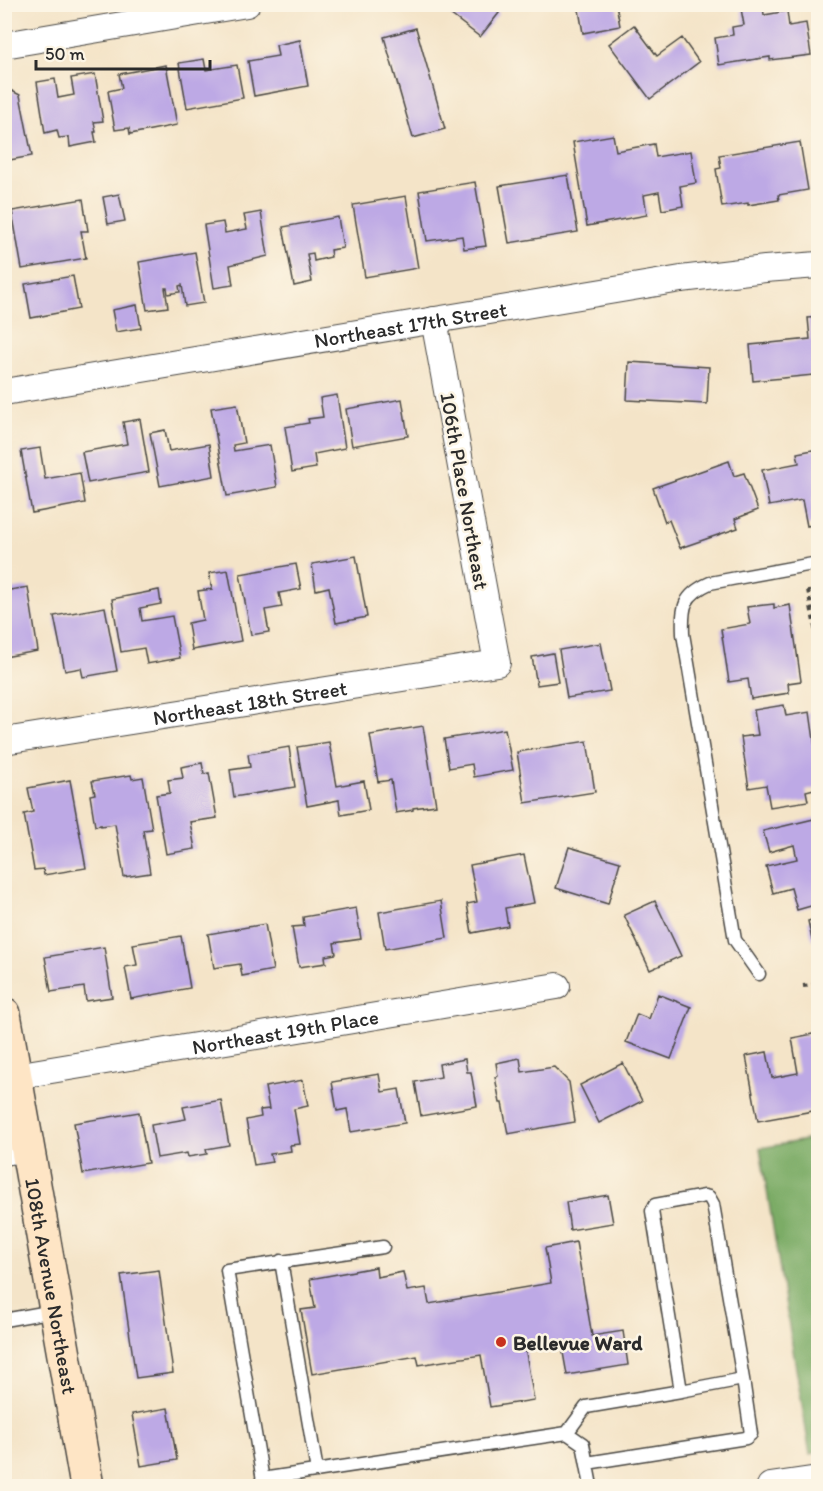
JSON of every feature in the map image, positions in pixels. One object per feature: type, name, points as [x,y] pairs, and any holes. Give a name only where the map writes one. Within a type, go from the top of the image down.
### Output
[{"type":"main road","name":"108th Avenue Northeast","points":[[4,1014],[15,1076],[16,1150],[46,1249],[87,1486]]},
{"type":"street","points":[[4,45],[247,4]]},
{"type":"street","name":"Northeast 17th Street","points":[[4,392],[681,279],[819,265]]},
{"type":"street","name":"106th Place Northeast","points":[[434,320],[496,663]]},
{"type":"street","name":"Northeast 18th Street","points":[[4,741],[496,663]]},
{"type":"street","name":"Northeast 19th Place","points":[[15,1076],[557,986]]},
{"type":"street","points":[[770,1486],[819,1479]]},
{"type":"lane","points":[[759,974],[735,940],[683,634],[682,611],[689,597],[699,588],[710,583],[819,563]]},
{"type":"lane","points":[[587,1463],[749,1437],[751,1431],[743,1379],[712,1201],[705,1196],[656,1205],[652,1211],[681,1391]]},
{"type":"lane","points":[[383,1247],[227,1270],[263,1483],[317,1471],[567,1433],[583,1444],[591,1486]]},
{"type":"lane","points":[[281,1262],[317,1471]]},
{"type":"lane","points":[[4,1320],[56,1311]]},
{"type":"lane","points":[[567,1433],[586,1407],[743,1379]]},
{"type":"path","points":[[808,590],[819,644]]},
{"type":"path","points":[[803,986],[819,984]]},
{"type":"green space","points":[[818,1138],[818,1452],[810,1454],[760,1148]]},
{"type":"building","points":[[431,4],[488,4],[499,13],[480,37],[446,11],[443,14]]},
{"type":"building","points":[[578,4],[616,4],[620,26],[583,33]]},
{"type":"building","points":[[763,6],[764,15],[787,11],[789,26],[806,23],[811,55],[770,60],[770,57],[719,65],[715,38],[733,35],[732,27],[744,25],[741,9]]},
{"type":"building","points":[[634,25],[657,56],[682,38],[699,62],[650,99],[609,44]]},
{"type":"building","points":[[416,28],[445,129],[413,138],[384,37]]},
{"type":"building","points":[[300,40],[308,86],[254,96],[248,61],[278,56],[276,45]]},
{"type":"building","points":[[204,59],[206,70],[237,65],[243,98],[187,108],[179,63]]},
{"type":"building","points":[[166,65],[177,125],[130,134],[129,128],[115,130],[108,91],[122,88],[119,74]]},
{"type":"building","points":[[95,74],[103,121],[94,122],[96,142],[70,147],[69,137],[59,138],[57,130],[45,133],[37,82],[55,79],[58,98],[74,95],[71,78]]},
{"type":"building","points":[[10,90],[20,95],[32,156],[4,161],[4,92]]},
{"type":"building","points":[[613,135],[616,151],[654,144],[656,157],[691,151],[696,183],[680,186],[683,206],[662,210],[659,192],[644,195],[647,215],[587,226],[573,142]]},
{"type":"building","points":[[800,142],[808,190],[778,195],[779,200],[722,207],[716,169],[721,168],[719,155]]},
{"type":"building","points":[[568,175],[578,232],[509,243],[499,186]]},
{"type":"building","points":[[475,182],[486,246],[464,249],[462,236],[427,241],[419,191]]},
{"type":"building","points":[[119,194],[125,221],[108,224],[103,197]]},
{"type":"building","points":[[406,196],[418,268],[365,277],[353,205]]},
{"type":"building","points":[[83,199],[88,231],[81,231],[86,258],[22,269],[12,211]]},
{"type":"building","points":[[261,212],[268,256],[230,265],[233,285],[214,288],[204,225],[223,222],[225,233],[247,229],[244,215]]},
{"type":"building","points":[[338,217],[343,248],[330,250],[331,257],[314,261],[313,253],[307,254],[312,282],[294,286],[283,227]]},
{"type":"building","points":[[195,252],[204,303],[185,306],[182,285],[179,286],[180,292],[168,294],[165,288],[168,307],[147,310],[139,262]]},
{"type":"building","points":[[73,276],[79,309],[31,318],[25,284]]},
{"type":"building","points":[[137,305],[141,328],[116,332],[112,310]]},
{"type":"building","points":[[818,317],[818,388],[815,388],[813,375],[753,381],[750,345],[810,339],[808,318]]},
{"type":"building","points":[[629,362],[709,367],[707,404],[627,400]]},
{"type":"building","points":[[337,395],[345,448],[314,454],[316,468],[292,472],[285,427],[309,423],[308,419],[323,417],[320,398]]},
{"type":"building","points":[[402,399],[408,436],[352,446],[346,409]]},
{"type":"building","points":[[237,404],[244,443],[233,445],[234,451],[270,445],[277,487],[227,496],[211,408]]},
{"type":"building","points":[[140,419],[149,472],[88,483],[82,452],[127,444],[123,422]]},
{"type":"building","points":[[165,430],[169,451],[209,444],[214,476],[160,486],[150,433]]},
{"type":"building","points":[[40,448],[45,479],[80,473],[85,503],[32,513],[21,451]]},
{"type":"building","points":[[818,449],[818,496],[813,498],[817,524],[807,526],[802,500],[769,506],[762,470],[799,463],[797,453]]},
{"type":"building","points":[[729,461],[734,476],[744,473],[758,510],[735,519],[738,528],[680,548],[669,520],[665,522],[653,488]]},
{"type":"building","points":[[356,556],[367,617],[336,623],[329,587],[316,590],[312,564]]},
{"type":"building","points":[[296,564],[301,589],[279,593],[282,607],[265,610],[269,632],[251,635],[240,574]]},
{"type":"building","points":[[228,570],[241,641],[192,650],[188,623],[203,620],[198,591],[212,589],[209,573]]},
{"type":"building","points":[[28,587],[38,651],[4,657],[4,591]]},
{"type":"building","points":[[159,590],[161,604],[140,608],[142,621],[172,616],[180,658],[147,664],[144,648],[121,652],[112,599]]},
{"type":"building","points":[[774,604],[774,608],[790,605],[801,681],[788,683],[789,693],[751,699],[748,679],[729,682],[721,629],[750,624],[747,607]]},
{"type":"building","points":[[105,607],[117,671],[83,677],[81,668],[65,671],[54,616]]},
{"type":"building","points":[[601,643],[610,691],[567,698],[559,650]]},
{"type":"building","points":[[553,653],[558,682],[537,685],[532,657]]},
{"type":"building","points":[[784,705],[786,716],[810,712],[818,768],[818,788],[806,791],[808,801],[770,807],[766,785],[749,788],[741,737],[758,735],[754,710]]},
{"type":"building","points":[[423,726],[436,805],[396,813],[391,780],[378,782],[370,735]]},
{"type":"building","points":[[505,729],[513,770],[474,777],[472,764],[449,768],[444,739]]},
{"type":"building","points":[[587,741],[595,792],[525,803],[517,752]]},
{"type":"building","points":[[329,742],[337,786],[364,781],[369,810],[341,815],[339,800],[307,806],[297,747]]},
{"type":"building","points":[[289,747],[295,787],[234,797],[230,770],[250,767],[248,754]]},
{"type":"building","points":[[202,763],[204,774],[209,773],[217,818],[190,822],[195,849],[166,854],[156,795],[170,793],[168,780],[183,778],[181,767]]},
{"type":"building","points":[[131,775],[132,779],[143,777],[152,829],[143,830],[150,873],[124,877],[115,824],[95,826],[90,795],[95,794],[92,781]]},
{"type":"building","points":[[70,780],[86,868],[44,875],[43,869],[34,870],[24,814],[33,812],[28,788]]},
{"type":"building","points":[[818,818],[818,904],[797,910],[791,888],[773,893],[766,866],[797,859],[794,845],[769,852],[763,831]]},
{"type":"building","points":[[569,847],[620,862],[608,904],[556,888]]},
{"type":"building","points":[[524,855],[534,903],[505,908],[508,926],[472,933],[467,904],[477,902],[470,865]]},
{"type":"building","points":[[441,901],[447,938],[385,949],[379,912]]},
{"type":"building","points":[[655,901],[681,956],[650,970],[624,915]]},
{"type":"building","points":[[356,908],[361,939],[334,943],[336,954],[325,956],[326,963],[299,967],[292,927],[304,926],[303,917]]},
{"type":"building","points":[[818,918],[818,938],[812,940],[808,921]]},
{"type":"building","points":[[265,924],[273,970],[242,976],[240,964],[214,968],[208,934]]},
{"type":"building","points":[[181,936],[190,988],[131,999],[125,967],[137,965],[133,944]]},
{"type":"building","points":[[104,947],[112,997],[86,1001],[84,987],[51,992],[45,957]]},
{"type":"building","points":[[658,994],[691,1007],[671,1059],[626,1042],[637,1014],[649,1019]]},
{"type":"building","points":[[818,1033],[818,1110],[758,1121],[746,1056],[767,1052],[772,1078],[798,1073],[792,1038]]},
{"type":"building","points":[[520,1058],[522,1072],[554,1067],[569,1082],[575,1122],[508,1134],[495,1077],[498,1076],[496,1063]]},
{"type":"building","points":[[465,1059],[467,1072],[471,1072],[477,1106],[421,1116],[415,1082],[441,1077],[439,1064]]},
{"type":"building","points":[[623,1063],[642,1101],[599,1123],[580,1085]]},
{"type":"building","points":[[379,1074],[382,1092],[399,1089],[405,1123],[351,1132],[347,1109],[337,1111],[332,1082]]},
{"type":"building","points":[[303,1080],[308,1106],[294,1109],[300,1144],[290,1145],[291,1151],[270,1154],[272,1162],[254,1165],[246,1120],[261,1117],[260,1110],[269,1109],[265,1087]]},
{"type":"building","points":[[221,1100],[229,1145],[206,1149],[207,1154],[188,1157],[187,1153],[157,1158],[151,1125],[186,1119],[183,1107]]},
{"type":"building","points":[[139,1112],[148,1163],[83,1174],[74,1123]]},
{"type":"building","points":[[608,1195],[613,1223],[570,1230],[566,1202]]},
{"type":"building","points":[[576,1242],[592,1336],[623,1331],[628,1365],[567,1375],[561,1341],[525,1347],[534,1400],[490,1407],[481,1355],[419,1365],[417,1356],[312,1374],[301,1310],[315,1308],[310,1279],[376,1267],[377,1277],[403,1272],[407,1291],[426,1288],[429,1304],[551,1283],[545,1248]]},
{"type":"building","points":[[159,1270],[173,1373],[136,1378],[121,1275]]},
{"type":"building","points":[[168,1408],[177,1460],[141,1466],[132,1414]]},
{"type":"place","name":"Bellevue Ward","points":[[501,1342]]}]
